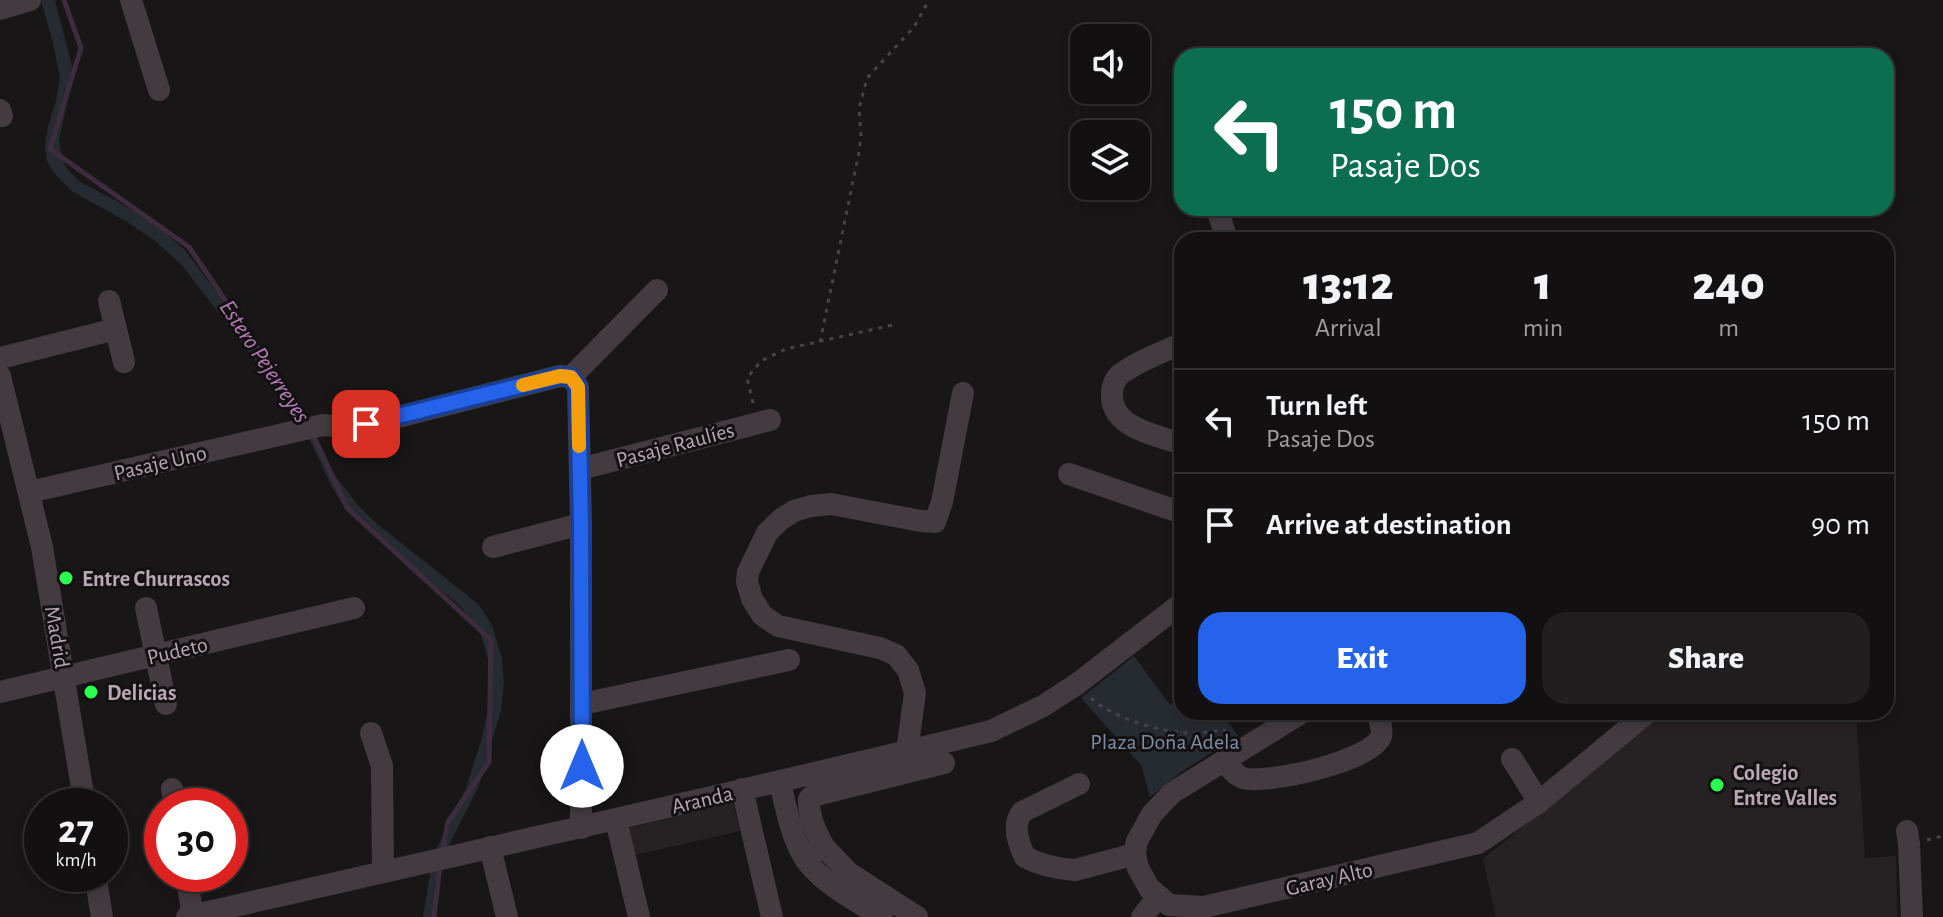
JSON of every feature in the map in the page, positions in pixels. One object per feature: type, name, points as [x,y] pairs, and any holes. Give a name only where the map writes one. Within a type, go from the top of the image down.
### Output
[{"type":"street","points":[[0,9],[30,0]]},
{"type":"street","points":[[131,0],[159,90]]},
{"type":"street","points":[[581,828],[580,469],[578,387],[571,377],[657,290]]},
{"type":"street","points":[[109,301],[124,362]]},
{"type":"street","points":[[0,358],[116,329]]},
{"type":"street","points":[[1174,347],[1124,371],[1116,379],[1112,394],[1117,412],[1123,420],[1174,441]]},
{"type":"street","name":"Madrid","points":[[0,376],[6,422],[29,492],[42,547],[82,788]]},
{"type":"street","name":"Pasaje Uno","points":[[29,492],[323,425],[350,427],[382,421],[560,376],[571,377]]},
{"type":"street","points":[[907,751],[915,693],[908,670],[896,655],[880,648],[778,626],[762,615],[752,599],[747,582],[748,572],[767,533],[794,511],[811,506],[831,504],[935,522],[942,502],[963,393]]},
{"type":"street","name":"Pasaje Raulíes","points":[[580,469],[763,421]]},
{"type":"street","points":[[1069,474],[1174,510]]},
{"type":"street","points":[[493,547],[581,524]]},
{"type":"street","points":[[146,608],[166,704]]},
{"type":"street","name":"Pudeto","points":[[0,692],[354,608]]},
{"type":"street","name":"Aranda","points":[[190,916],[991,731],[1043,706],[1077,684],[1174,609]]},
{"type":"street","points":[[582,704],[789,660]]},
{"type":"street","points":[[1142,917],[1159,896],[1149,888],[1138,868],[1135,854],[1137,841],[1152,814],[1172,793],[1291,720]]},
{"type":"street","points":[[1225,762],[1237,775],[1246,779],[1288,775],[1338,763],[1366,752],[1380,739],[1380,720]]},
{"type":"street","name":"Garay Alto","points":[[1159,896],[1169,905],[1204,907],[1478,843],[1539,802],[1638,720]]},
{"type":"street","points":[[371,733],[382,766],[383,872]]},
{"type":"street","points":[[1512,759],[1539,802]]},
{"type":"street","points":[[814,853],[817,834],[808,805],[812,796],[944,763]]},
{"type":"street","points":[[780,781],[794,834],[814,853],[836,887],[882,917]]},
{"type":"street","points":[[1079,784],[1019,815],[1016,832],[1025,857],[1075,870],[1135,854]]},
{"type":"street","points":[[742,789],[772,917]]},
{"type":"street","points":[[616,820],[639,917]]},
{"type":"street","points":[[1907,831],[1912,917]]},
{"type":"street","points":[[490,847],[507,917]]},
{"type":"street","points":[[814,853],[917,917]]},
{"type":"street","points":[[98,892],[102,917]]},
{"type":"street","points":[[188,892],[190,916]]},
{"type":"path","points":[[820,342],[859,152],[859,109],[867,78],[914,27],[929,0]]},
{"type":"path","points":[[763,421],[747,378],[761,361],[786,349],[897,324]]},
{"type":"path","points":[[1100,707],[1132,722],[1186,733],[1224,730]]},
{"type":"shaded area","name":"Colegio Entre Valles","points":[[1654,720],[1856,720],[1865,858],[1896,856],[1897,917],[1496,917],[1483,859]]},
{"type":"shaded area","points":[[733,803],[740,831],[631,856],[625,829]]},
{"type":"green space","points":[[41,0],[55,0],[72,66],[59,140],[62,159],[68,170],[80,182],[155,224],[184,249],[300,402],[336,477],[357,504],[376,523],[478,604],[492,625],[502,659],[504,682],[501,710],[478,788],[443,857],[437,879],[434,917],[423,917],[433,856],[466,788],[490,700],[489,662],[479,628],[458,604],[392,552],[342,503],[301,421],[182,265],[126,221],[73,192],[53,172],[47,161],[45,144],[60,78]]},
{"type":"green space","name":"Plaza Doña Adela","points":[[1134,656],[1170,705],[1174,702],[1174,720],[1227,720],[1238,736],[1181,772],[1150,797],[1141,765],[1081,698]]},
{"type":"waterway","name":"Estero Pejerreyes","points":[[64,0],[81,48],[50,149],[189,247],[308,422]]},
{"type":"waterway","name":"Estero Pejerreyes","points":[[313,435],[347,508],[491,640],[489,762],[448,822],[442,853]]},
{"type":"waterway","name":"Estero Pejerreyes","points":[[434,917],[440,866]]},
{"type":"slow traffic","points":[[523,385],[560,376],[571,377],[578,387],[579,446]]},
{"type":"place","name":"Entre Churrascos","points":[[66,578]]},
{"type":"place","name":"Delicias","points":[[91,692]]},
{"type":"place","name":"Colegio Entre Valles","points":[[1717,785]]},
{"type":"route","points":[[366,424],[560,376],[571,377],[578,387],[582,766]]}]
